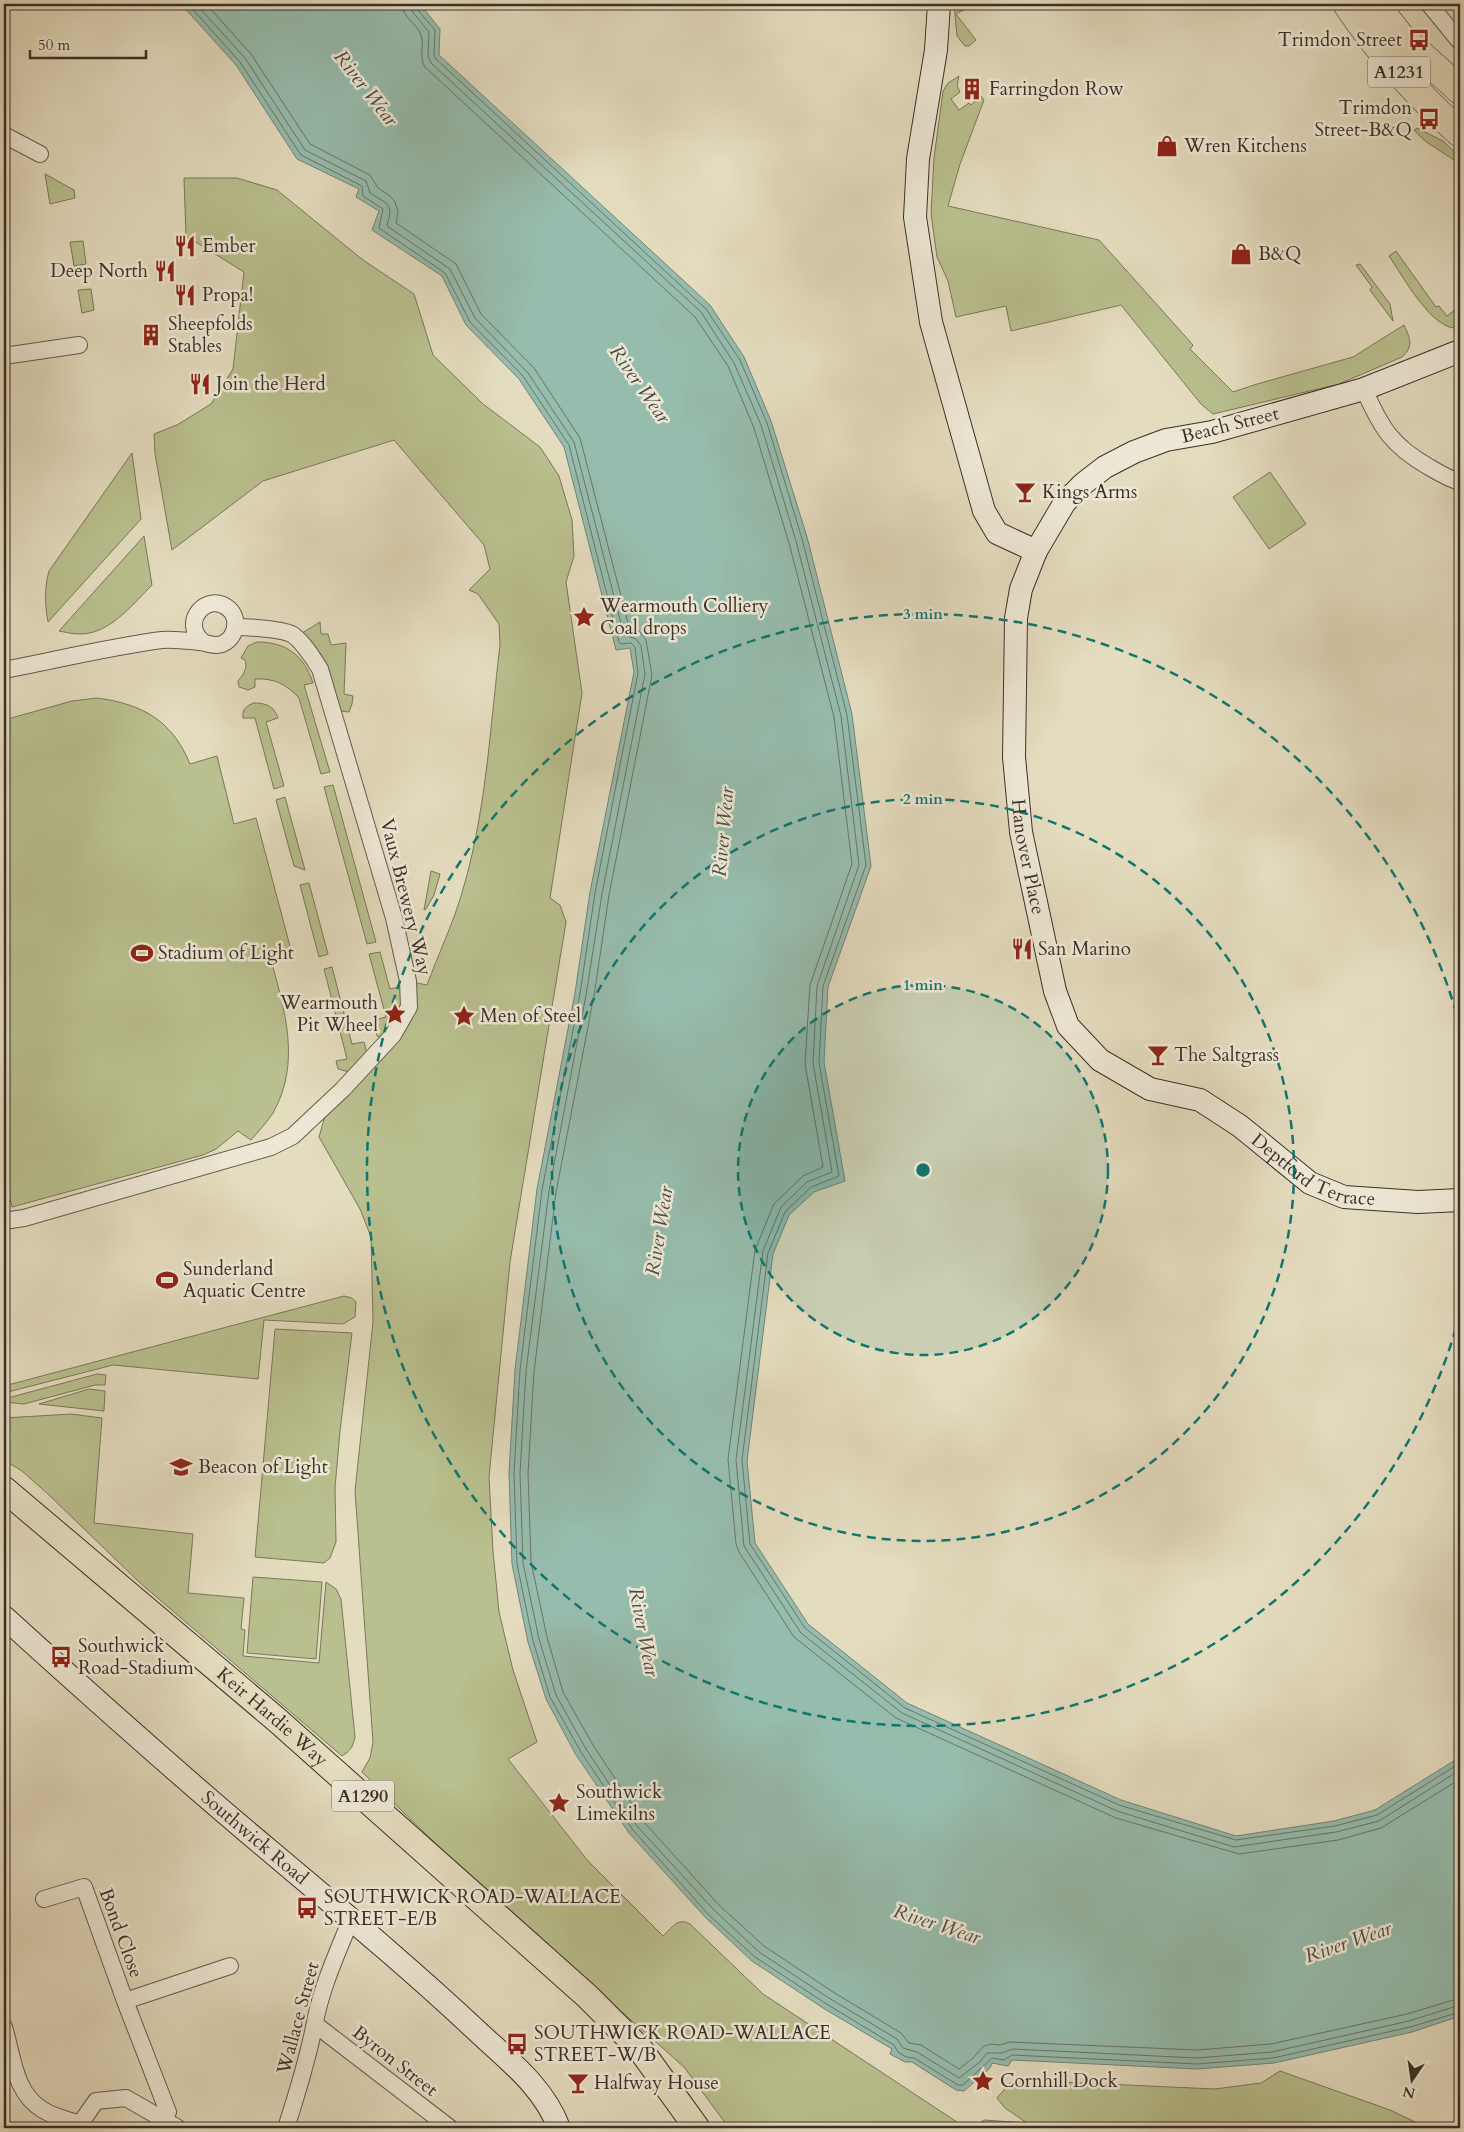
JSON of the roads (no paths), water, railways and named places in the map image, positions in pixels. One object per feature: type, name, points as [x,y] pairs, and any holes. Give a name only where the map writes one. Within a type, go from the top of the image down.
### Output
[{"type":"highway","name":"A1231","points":[[1346,4],[1388,61],[1437,113],[1460,133]]},
{"type":"highway","name":"A1231","points":[[1375,4],[1400,36],[1457,92]]},
{"type":"main road","name":"Keir Hardie Way","points":[[4,1489],[277,1720],[587,1996],[640,2049],[697,2128]]},
{"type":"street","points":[[939,4],[936,50],[918,159],[915,217],[931,322],[984,511],[997,533],[1036,551]]},
{"type":"street","points":[[1429,4],[1460,42]]},
{"type":"street","points":[[4,135],[40,154]]},
{"type":"street","points":[[4,356],[79,345]]},
{"type":"street","name":"Beach Street","points":[[1036,551],[1065,502],[1083,484],[1105,467],[1134,452],[1166,440],[1212,432],[1364,389],[1460,351]]},
{"type":"street","points":[[1364,389],[1387,434],[1399,447],[1450,480],[1460,482]]},
{"type":"street","name":"Hanover Place","points":[[1036,551],[1021,589],[1016,618],[1014,757],[1021,832],[1055,991],[1068,1026],[1100,1060],[1150,1089],[1181,1096]]},
{"type":"street","points":[[4,670],[164,640],[203,642],[214,646],[225,643],[234,633],[236,627],[233,614],[223,605],[204,606],[199,610],[194,622],[196,634],[203,642]]},
{"type":"street","points":[[164,640],[194,622]]},
{"type":"street","name":"Vaux Brewery Way","points":[[4,1221],[24,1218],[270,1148],[293,1136],[374,1057],[393,1034],[409,1007],[408,981],[394,918],[320,669],[312,655],[293,635],[255,628],[236,627]]},
{"type":"street","name":"Deptford Terrace","points":[[1181,1096],[1200,1100],[1240,1126],[1310,1182],[1344,1198],[1418,1202],[1460,1200]]},
{"type":"street","name":"Southwick Road","points":[[4,1617],[259,1843],[422,1979],[525,2075],[543,2096],[554,2114],[559,2128]]},
{"type":"street","name":"Bond Close","points":[[44,1899],[84,1887],[171,2124]]},
{"type":"street","name":"Wallace Street","points":[[286,2128],[302,2080],[316,2025],[316,2018],[331,1969],[351,1919]]},
{"type":"street","name":"Bond Close","points":[[125,2002],[230,1966]]},
{"type":"street","name":"Byron Street","points":[[316,2025],[450,2128]]},
{"type":"street","points":[[5,2034],[18,2083],[42,2110],[81,2126],[96,2101],[126,2098],[171,2124]]},
{"type":"water","name":"River Wear","points":[[181,4],[420,4],[440,29],[439,55],[710,305],[744,357],[771,421],[807,537],[852,714],[871,866],[828,987],[824,1062],[845,1181],[814,1192],[789,1215],[773,1254],[747,1461],[755,1543],[808,1624],[907,1703],[1121,1800],[1236,1836],[1334,1821],[1375,1810],[1460,1757],[1460,2016],[1412,2032],[1274,2063],[1197,2069],[1012,2060],[1008,2066],[992,2063],[990,2068],[964,2091],[956,2090],[912,2062],[905,2062],[890,2054],[892,2049],[823,2008],[752,1961],[706,1918],[629,1833],[576,1755],[546,1699],[528,1642],[512,1564],[509,1473],[515,1370],[537,1189],[575,993],[590,892],[634,672],[630,648],[616,650],[564,447],[519,379],[466,325],[442,276],[372,230],[379,211],[356,197],[359,189],[297,159],[236,65]]},
{"type":"place","name":"Trimdon Street","points":[[1419,40]]},
{"type":"place","name":"Farringdon Row","points":[[972,89]]},
{"type":"place","name":"Trimdon Street-B&Q","points":[[1429,119]]},
{"type":"place","name":"Wren Kitchens","points":[[1167,146]]},
{"type":"place","name":"Ember","points":[[185,246]]},
{"type":"place","name":"B&Q","points":[[1241,254]]},
{"type":"place","name":"Deep North","points":[[165,271]]},
{"type":"place","name":"Propa!","points":[[185,295]]},
{"type":"place","name":"Sheepfolds Stables","points":[[151,335]]},
{"type":"place","name":"Join the Herd","points":[[200,384]]},
{"type":"place","name":"Kings Arms","points":[[1025,492]]},
{"type":"place","name":"Wearmouth Colliery Coal drops","points":[[584,617]]},
{"type":"place","name":"San Marino","points":[[1022,949]]},
{"type":"place","name":"Stadium of Light","points":[[142,953]]},
{"type":"place","name":"Wearmouth Pit Wheel","points":[[395,1014]]},
{"type":"place","name":"Men of Steel","points":[[464,1016]]},
{"type":"place","name":"The Saltgrass","points":[[1158,1055]]},
{"type":"place","name":"Sunderland Aquatic Centre","points":[[167,1280]]},
{"type":"place","name":"Beacon of Light","points":[[181,1467]]},
{"type":"place","name":"Southwick Road-Stadium","points":[[61,1657]]},
{"type":"place","name":"Southwick Limekilns","points":[[559,1803]]},
{"type":"place","name":"SOUTHWICK ROAD-WALLACE STREET-E/B","points":[[307,1908]]},
{"type":"place","name":"SOUTHWICK ROAD-WALLACE STREET-W/B","points":[[517,2044]]},
{"type":"place","name":"Cornhill Dock","points":[[983,2081]]},
{"type":"place","name":"Halfway House","points":[[578,2083]]}]
